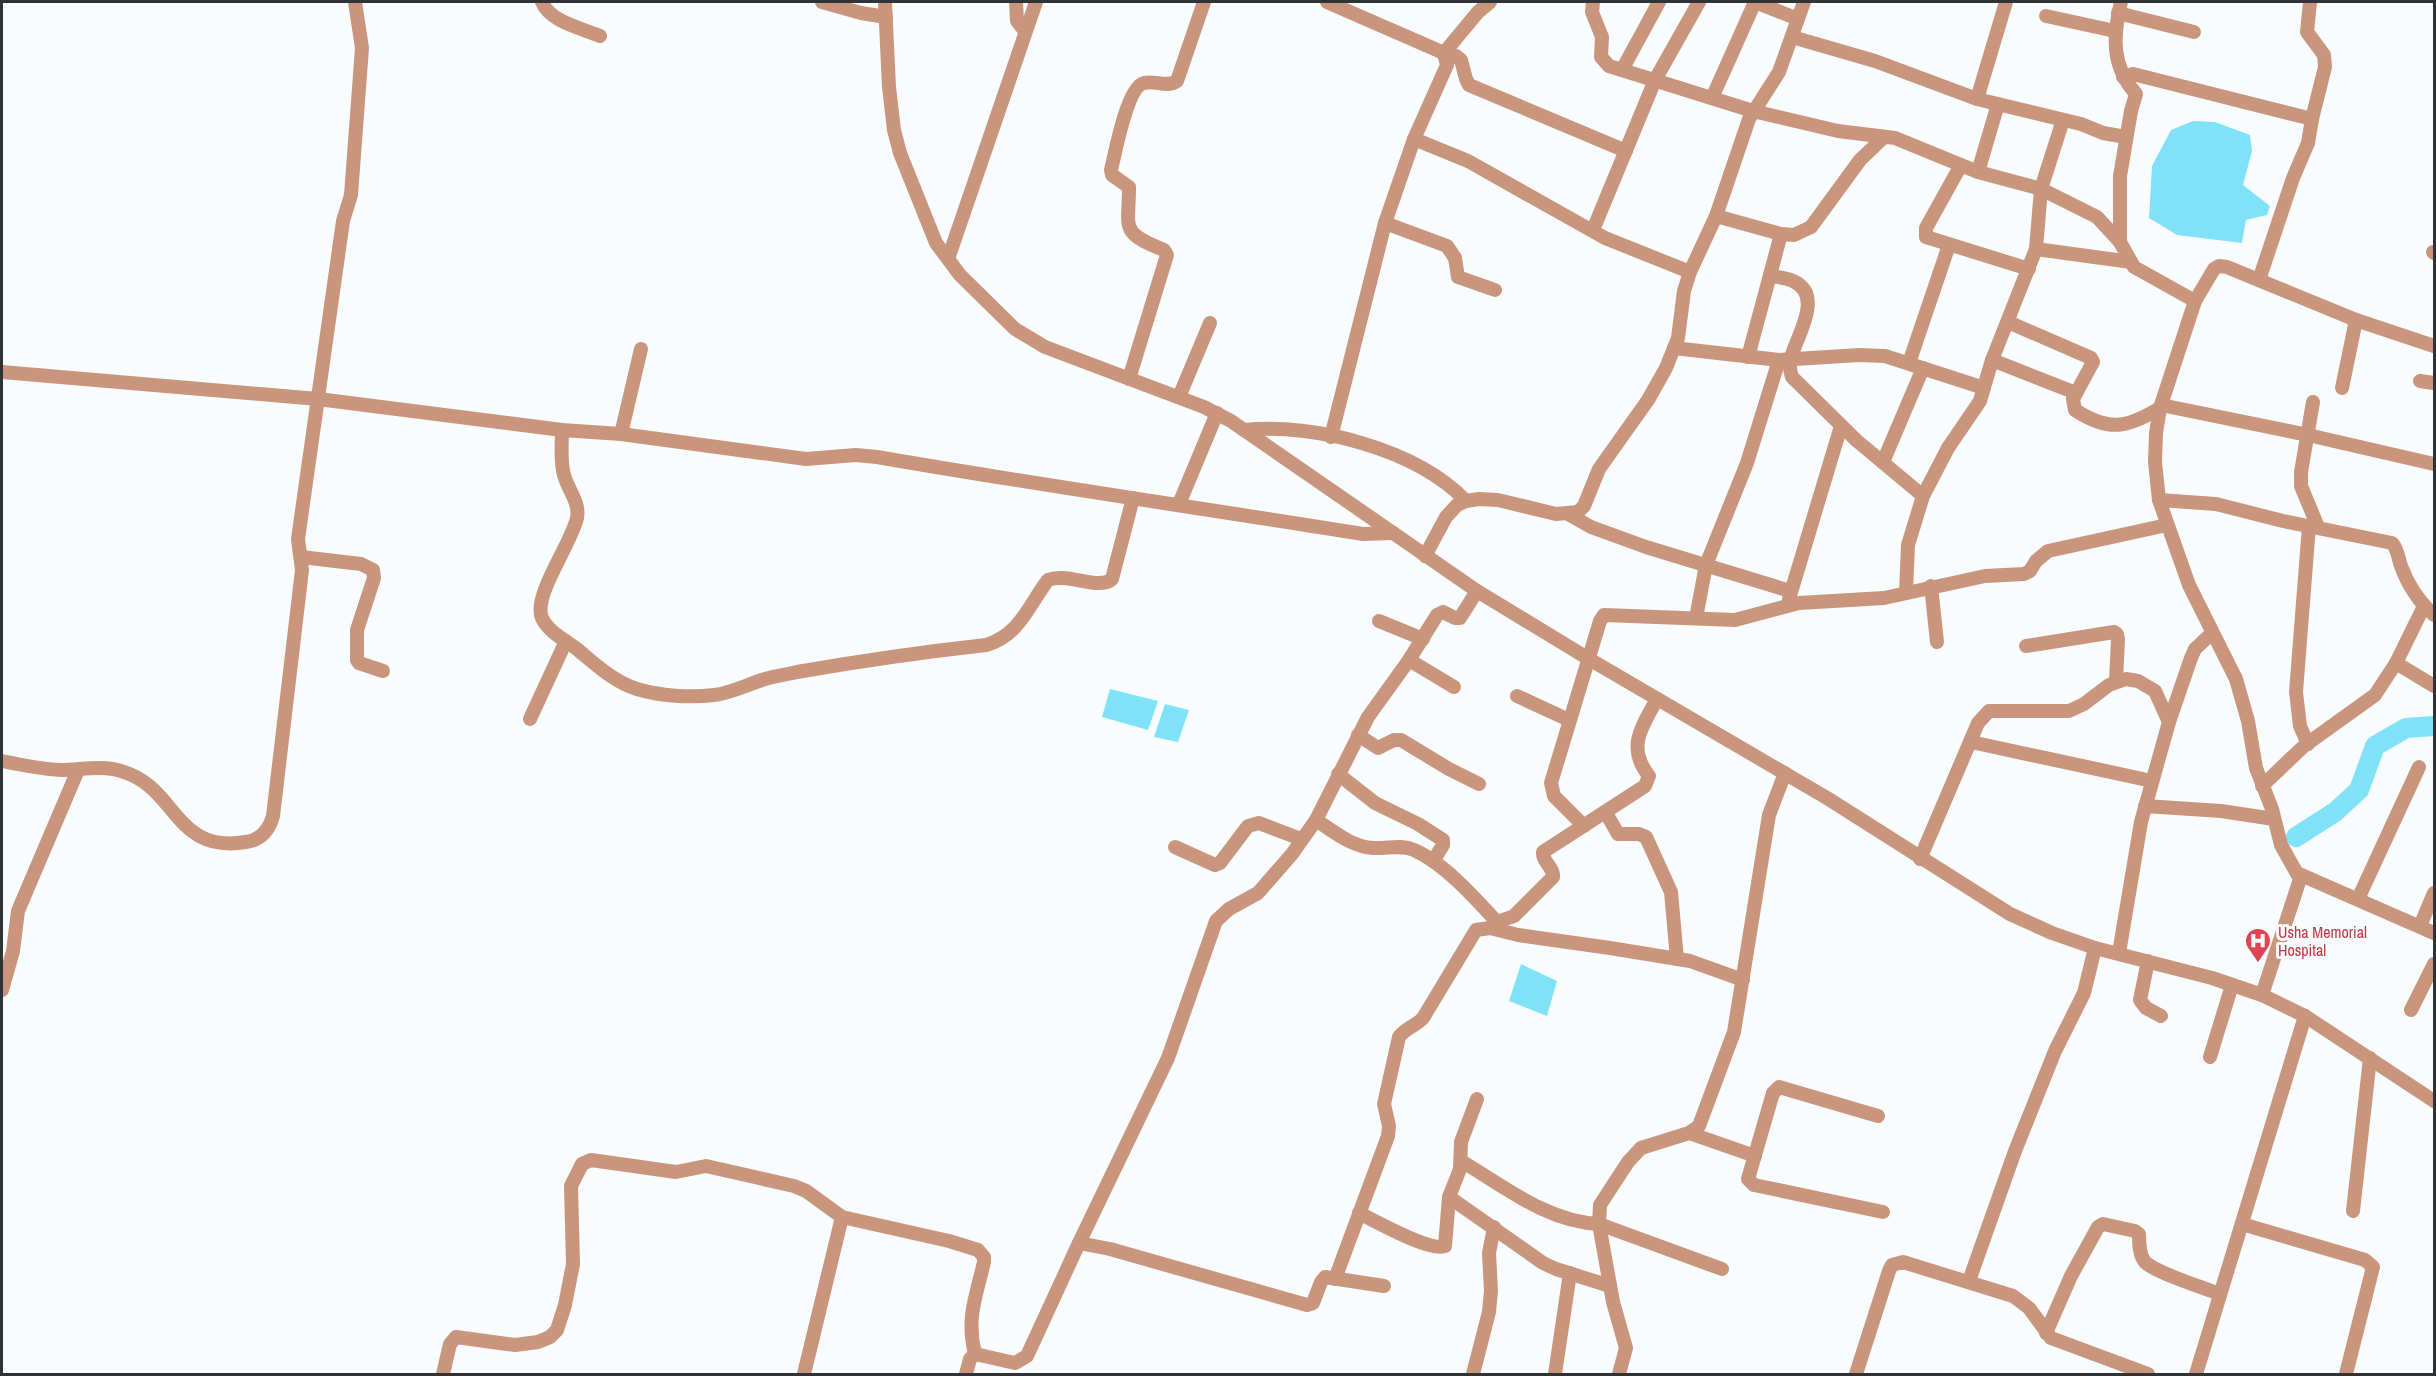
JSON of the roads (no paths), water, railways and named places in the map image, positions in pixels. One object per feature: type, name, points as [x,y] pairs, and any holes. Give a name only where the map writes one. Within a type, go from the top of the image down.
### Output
[{"type":"street","points":[[2,761],[40,768],[78,770],[108,768],[133,776],[149,786],[192,833],[206,841],[230,844],[248,842],[261,837],[270,827],[299,600],[301,557],[298,539],[343,221],[351,195],[362,48],[355,2]]},
{"type":"street","points":[[542,2],[545,10],[555,18],[600,36]]},
{"type":"street","points":[[822,2],[861,13],[886,17]]},
{"type":"street","points":[[885,2],[889,87],[894,130],[909,179],[932,232],[960,276],[1015,329],[1045,347],[1217,413],[1477,591],[1827,798],[2010,914],[2052,933],[2094,948],[2148,961],[2262,995],[2305,1016],[2434,1101]]},
{"type":"street","points":[[1016,2],[1017,21],[1025,31]]},
{"type":"street","points":[[948,259],[1036,2]]},
{"type":"street","points":[[1129,379],[1167,255],[1164,250],[1134,234],[1127,226],[1129,187],[1112,175],[1111,171],[1125,114],[1137,87],[1146,82],[1171,84],[1177,81],[1204,2]]},
{"type":"street","points":[[1327,2],[1446,56],[1456,56],[1461,60],[1470,85],[1626,151]]},
{"type":"street","points":[[1331,437],[1385,223],[1414,139],[1446,56],[1478,12],[1490,2]]},
{"type":"street","points":[[1593,2],[1592,12],[1602,37],[1601,57],[1609,66],[1753,111],[1838,131],[1894,138],[1978,172],[2042,189],[2097,217],[2121,242],[2131,262],[2139,271],[2195,301]]},
{"type":"street","points":[[1622,70],[1659,2]]},
{"type":"street","points":[[1593,230],[1655,80],[1699,2]]},
{"type":"street","points":[[1712,98],[1755,2],[1798,19]]},
{"type":"street","points":[[1425,556],[1446,517],[1457,506],[1467,501],[1498,500],[1556,514],[1578,512],[1584,506],[1599,469],[1648,400],[1666,368],[1678,338],[1684,291],[1690,272],[1716,216],[1753,111],[1768,92],[1779,72],[1804,2]]},
{"type":"street","points":[[1977,99],[2006,2]]},
{"type":"street","points":[[2259,280],[2293,178],[2308,143],[2325,61],[2324,55],[2307,32],[2310,2]]},
{"type":"street","points":[[2121,242],[2120,176],[2136,94],[2122,76],[2114,42],[2120,7],[2194,32]]},
{"type":"street","points":[[2046,16],[2115,31]]},
{"type":"street","points":[[1792,37],[1875,61],[1977,99],[2081,124],[2103,133],[2126,137]]},
{"type":"street","points":[[2122,76],[2133,74],[2312,119]]},
{"type":"street","points":[[1978,172],[1998,104]]},
{"type":"street","points":[[1906,592],[1908,546],[1923,496],[1948,448],[1980,401],[1992,360],[2036,249],[2042,189],[2063,120]]},
{"type":"street","points":[[1716,216],[1794,236],[1811,227],[1860,160],[1884,137]]},
{"type":"street","points":[[1414,139],[1468,161],[1593,230],[1644,255],[1690,272]]},
{"type":"street","points":[[1961,165],[1926,228],[1926,237],[2029,269]]},
{"type":"street","points":[[1385,223],[1447,246],[1455,258],[1458,277],[1495,290]]},
{"type":"street","points":[[1748,357],[1781,234]]},
{"type":"street","points":[[1883,462],[1916,365],[1949,245]]},
{"type":"street","points":[[2036,249],[2131,262]]},
{"type":"street","points":[[2262,995],[2300,884],[2299,874],[2281,845],[2256,768],[2241,694],[2229,663],[2189,585],[2159,500],[2155,462],[2160,406],[2195,301],[2214,269],[2219,266],[2227,267],[2356,320],[2434,346]]},
{"type":"street","points":[[1696,618],[1706,565],[1785,360],[1807,316],[1808,304],[1802,288],[1794,281],[1770,276]]},
{"type":"street","points":[[2342,388],[2356,320]]},
{"type":"street","points":[[2008,322],[2091,358],[2093,362],[2076,393],[2073,406],[2075,410],[2109,426],[2136,421],[2160,406],[2308,435],[2434,464]]},
{"type":"street","points":[[1179,398],[1210,323]]},
{"type":"street","points":[[1674,348],[1785,360],[1859,355],[1885,356],[1984,388]]},
{"type":"street","points":[[621,434],[641,349]]},
{"type":"street","points":[[1785,360],[1792,377],[1841,426],[1923,496]]},
{"type":"street","points":[[1992,360],[2076,393]]},
{"type":"street","points":[[2,372],[318,399],[562,430],[621,434],[806,459],[856,455],[877,457],[1036,485],[1179,504],[1363,534],[1393,533]]},
{"type":"street","points":[[2420,381],[2434,383]]},
{"type":"street","points":[[2302,748],[2296,692],[2313,527],[2301,486],[2301,472],[2313,402]]},
{"type":"street","points":[[1179,504],[1217,413]]},
{"type":"street","points":[[1789,606],[1790,591],[1841,426]]},
{"type":"street","points":[[1244,430],[1282,429],[1364,443],[1437,476],[1467,501]]},
{"type":"street","points":[[562,430],[564,477],[577,507],[577,516],[571,536],[549,581],[541,614],[552,631],[609,674],[628,685],[652,692],[683,696],[714,695],[782,675],[894,655],[986,645],[998,641],[1021,623],[1048,580],[1064,577],[1109,582],[1115,572],[1133,498]]},
{"type":"street","points":[[2159,500],[2216,504],[2392,543],[2396,547],[2412,588],[2429,610],[2375,695],[2302,748],[2262,786]]},
{"type":"street","points":[[1568,514],[1591,527],[1790,591]]},
{"type":"street","points":[[1584,826],[1554,796],[1552,774],[1590,659],[1600,621],[1604,615],[1736,620],[1811,602],[1884,598],[1985,576],[2024,574],[2030,571],[2036,561],[2048,551],[2167,525]]},
{"type":"street","points":[[301,557],[361,564],[373,570],[374,578],[357,630],[357,660],[359,663],[383,671]]},
{"type":"street","points":[[1931,586],[1937,642]]},
{"type":"street","points":[[975,1354],[1015,1363],[1027,1356],[1168,1058],[1216,921],[1228,909],[1258,893],[1276,875],[1316,820],[1358,735],[1438,613],[1443,612],[1460,618],[1477,591]]},
{"type":"street","points":[[1379,621],[1423,639]]},
{"type":"street","points":[[2026,646],[2114,632],[2118,634],[2116,681]]},
{"type":"street","points":[[2119,953],[2145,806],[2169,722],[2195,649],[2212,633]]},
{"type":"street","points":[[530,719],[566,641]]},
{"type":"street","points":[[1409,660],[1454,687]]},
{"type":"street","points":[[2396,663],[2434,687]]},
{"type":"street","points":[[1920,859],[1978,723],[1989,711],[2069,711],[2084,704],[2116,681],[2126,679],[2138,681],[2155,690],[2169,722]]},
{"type":"street","points":[[1517,696],[1569,720]]},
{"type":"street","points":[[1335,1279],[1388,1136],[1389,1126],[1384,1104],[1399,1037],[1403,1031],[1414,1026],[1423,1018],[1472,934],[1481,928],[1514,916],[1553,878],[1553,872],[1543,857],[1543,852],[1606,813],[1649,781],[1636,745],[1638,736],[1657,699]]},
{"type":"street","points":[[1358,735],[1378,748],[1394,740],[1401,740],[1479,784]]},
{"type":"street","points":[[1971,742],[2152,781]]},
{"type":"street","points":[[2358,899],[2419,767]]},
{"type":"street","points":[[2,990],[14,951],[18,911],[78,770]]},
{"type":"street","points":[[1619,1374],[1626,1348],[1610,1286],[1598,1212],[1602,1199],[1628,1162],[1641,1148],[1689,1133],[1699,1126],[1730,1046],[1743,980],[1769,815],[1785,773]]},
{"type":"street","points":[[1338,774],[1375,803],[1418,824],[1443,840],[1443,845],[1433,861]]},
{"type":"street","points":[[2145,806],[2221,811],[2274,819]]},
{"type":"street","points":[[1606,813],[1618,834],[1639,834],[1646,837],[1669,883],[1677,959]]},
{"type":"street","points":[[1316,820],[1357,845],[1372,848],[1413,849],[1433,861],[1493,925],[1518,935],[1690,961],[1743,980]]},
{"type":"street","points":[[1175,847],[1215,865],[1220,863],[1252,823],[1259,823],[1301,839]]},
{"type":"street","points":[[2299,874],[2434,933]]},
{"type":"street","points":[[2420,926],[2434,893]]},
{"type":"street","points":[[1969,1281],[2015,1151],[2055,1052],[2084,993],[2094,948]]},
{"type":"street","points":[[2148,961],[2140,1000],[2146,1008],[2161,1016]]},
{"type":"street","points":[[2411,1010],[2434,964]]},
{"type":"street","points":[[2210,1057],[2232,985]]},
{"type":"street","points":[[2196,1374],[2305,1016]]},
{"type":"street","points":[[2353,1210],[2370,1058]]},
{"type":"street","points":[[1878,1116],[1779,1087],[1773,1093],[1748,1179],[1754,1185],[1883,1212]]},
{"type":"street","points":[[1359,1213],[1415,1240],[1442,1248],[1447,1242],[1449,1197],[1460,1169],[1461,1142],[1477,1099]]},
{"type":"street","points":[[1689,1133],[1755,1156]]},
{"type":"street","points":[[443,1374],[450,1344],[456,1337],[515,1345],[538,1342],[550,1337],[557,1330],[573,1264],[571,1186],[582,1164],[591,1160],[675,1172],[706,1166],[794,1186],[806,1191],[842,1218],[949,1241],[982,1253],[984,1262],[970,1320],[975,1354]]},
{"type":"street","points":[[1461,1161],[1535,1206],[1583,1223],[1599,1224],[1722,1269]]},
{"type":"street","points":[[1449,1197],[1543,1263],[1610,1286]]},
{"type":"street","points":[[804,1374],[842,1218]]},
{"type":"street","points":[[2046,1333],[2071,1276],[2098,1227],[2103,1224],[2135,1231],[2139,1234],[2141,1255],[2156,1269],[2219,1294]]},
{"type":"street","points":[[2242,1224],[2365,1260],[2373,1267],[2346,1374]]},
{"type":"street","points":[[1473,1374],[1489,1312],[1489,1253],[1494,1227]]},
{"type":"street","points":[[1079,1243],[1110,1248],[1307,1305],[1313,1303],[1323,1278],[1383,1286]]},
{"type":"street","points":[[1856,1374],[1892,1265],[1904,1262],[2020,1299],[2051,1338],[2148,1374]]},
{"type":"street","points":[[1555,1374],[1570,1274]]},
{"type":"street","points":[[966,1374],[970,1359],[975,1354]]},
{"type":"water","points":[[2193,121],[2215,122],[2250,135],[2252,151],[2243,185],[2270,206],[2267,215],[2246,220],[2242,243],[2177,235],[2149,218],[2152,166],[2171,130]]},
{"type":"water","points":[[1110,689],[1158,701],[1148,730],[1102,717]]},
{"type":"water","points":[[1165,704],[1189,710],[1178,742],[1154,737]]},
{"type":"water","points":[[1521,964],[1557,981],[1547,1016],[1509,1001]]},
{"type":"waterway","points":[[2296,837],[2335,812],[2359,790],[2375,746],[2406,728],[2434,726]]},
{"type":"place","name":"Usha Memorial Hospital","points":[[2258,964]]}]
